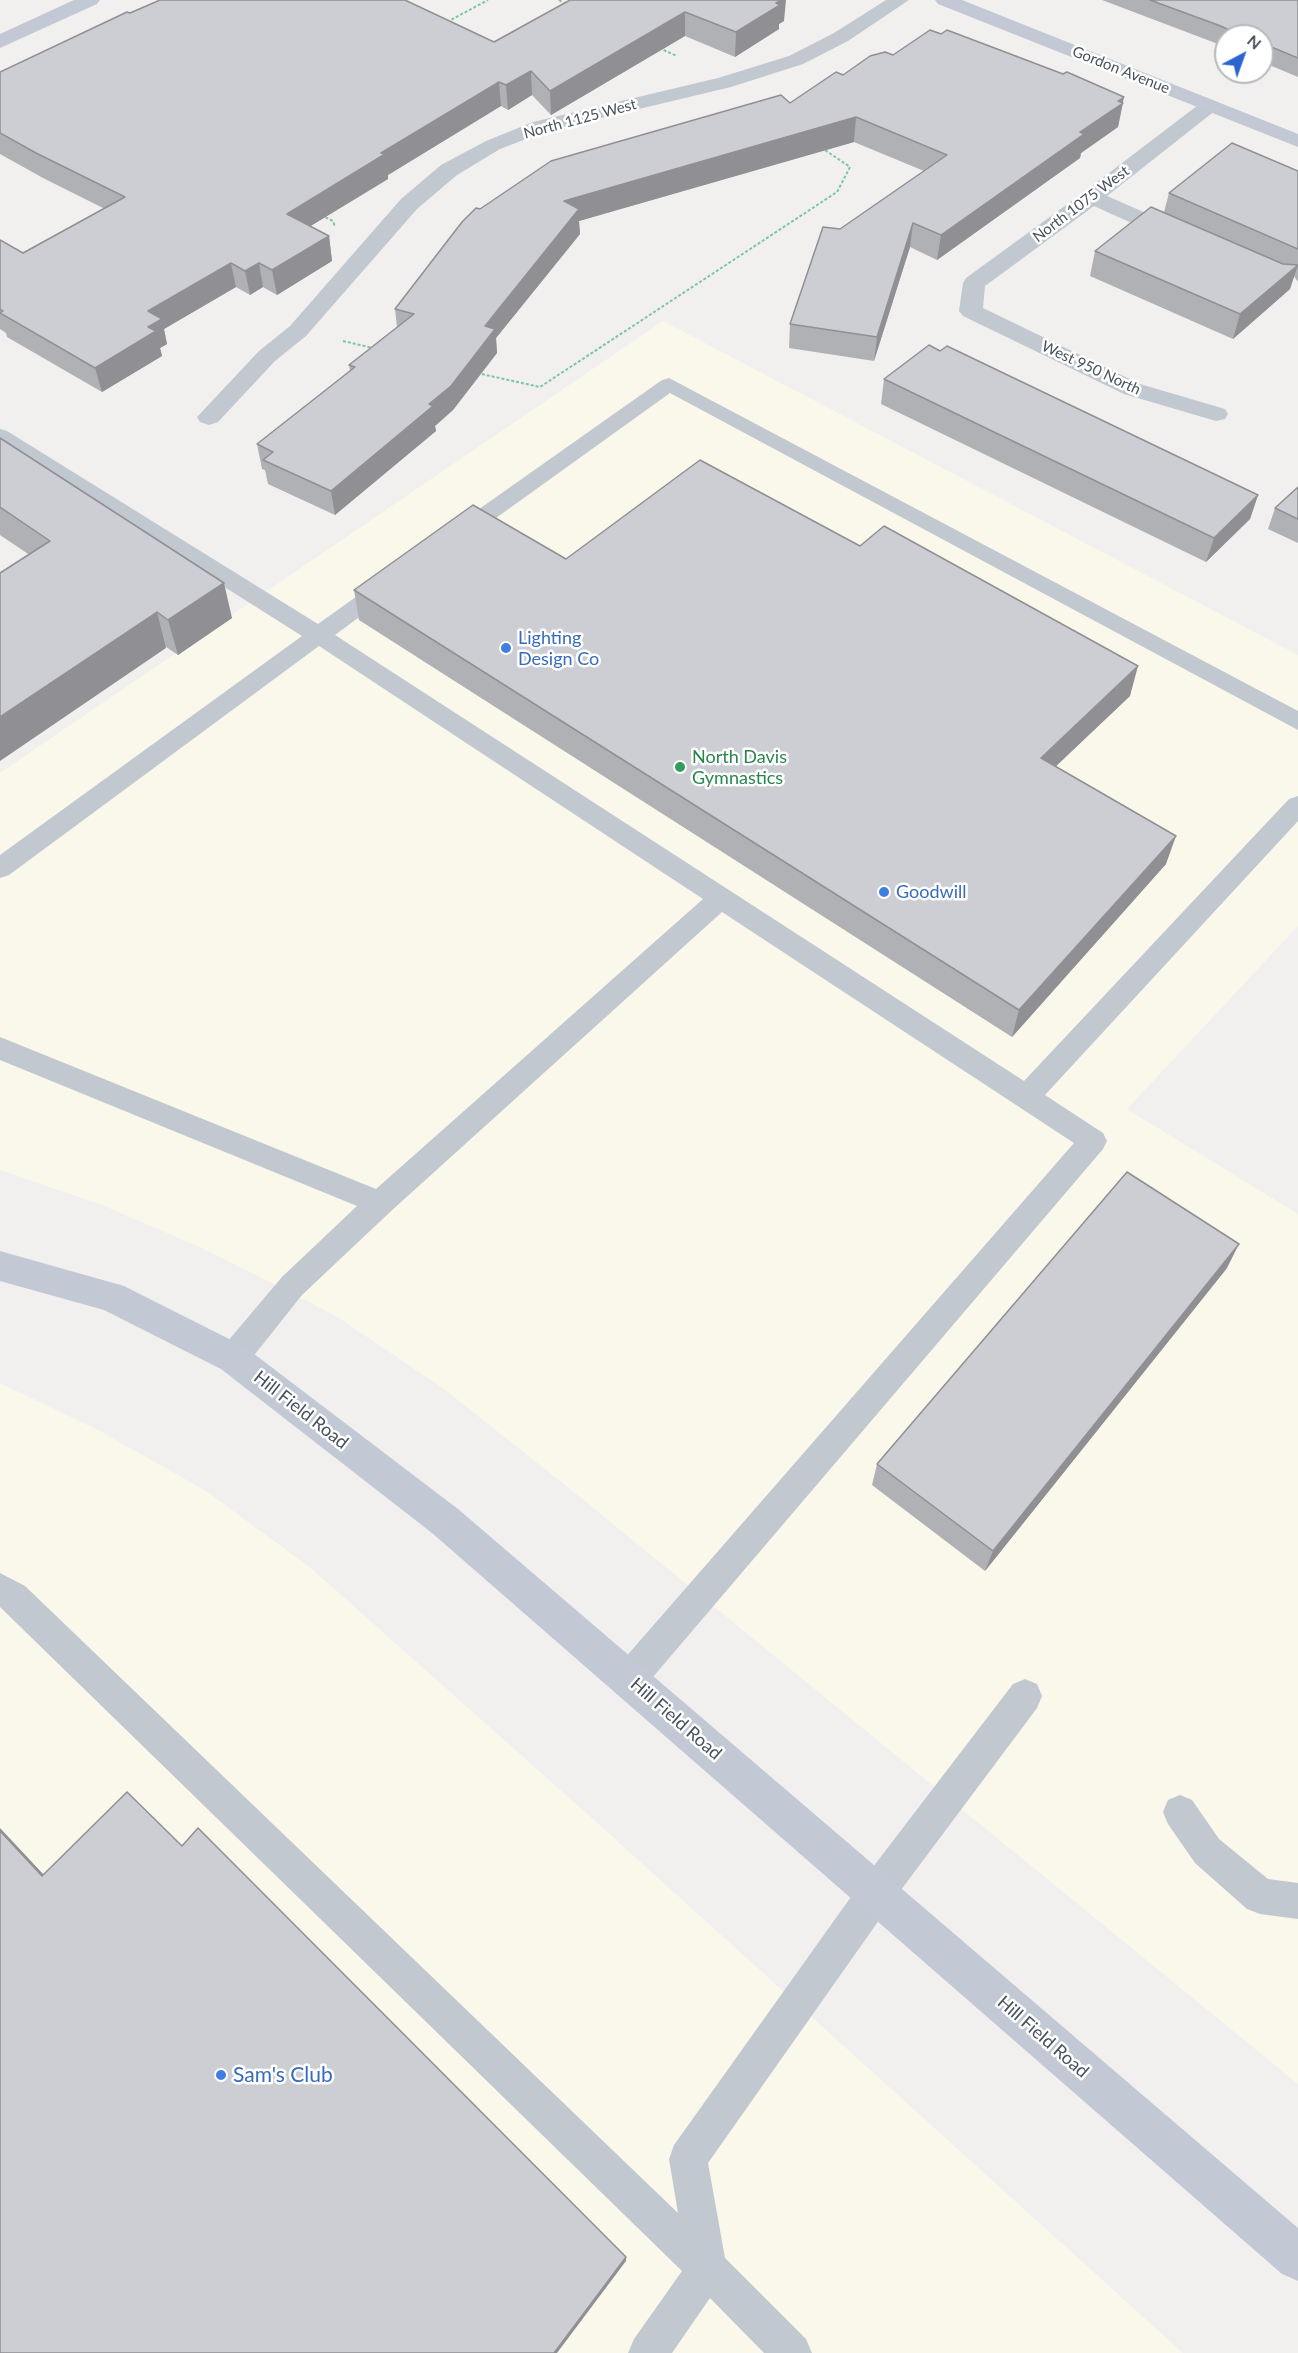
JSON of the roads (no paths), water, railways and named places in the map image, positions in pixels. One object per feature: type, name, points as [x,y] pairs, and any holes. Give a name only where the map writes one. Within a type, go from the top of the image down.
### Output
[{"type":"main road","points":[[0,42],[90,0]]},
{"type":"main road","name":"Gordon Avenue","points":[[945,0],[1298,141]]},
{"type":"main road","name":"Hill Field Road","points":[[0,1266],[112,1297],[233,1358],[445,1521],[1298,2258]]},
{"type":"street","name":"North 1125 West","points":[[209,417],[267,356],[298,331],[409,204],[449,170],[493,145],[540,126],[724,83],[796,60],[841,37],[899,0]]},
{"type":"street","name":"North 1075 West","points":[[971,311],[974,283],[1092,197],[1209,105]]},
{"type":"street","points":[[1092,197],[1200,244]]},
{"type":"street","name":"West 950 North","points":[[971,311],[1132,389],[1216,414]]},
{"type":"lane","points":[[435,551],[669,384],[1298,722]]},
{"type":"lane","points":[[0,436],[317,634],[1093,1141],[629,1679]]},
{"type":"lane","points":[[0,867],[405,572]]},
{"type":"lane","points":[[1026,1097],[1298,806]]},
{"type":"lane","points":[[233,1358],[292,1286],[380,1203],[722,898]]},
{"type":"lane","points":[[0,1048],[380,1203]]},
{"type":"lane","points":[[0,1589],[14,1597],[792,2353]]},
{"type":"lane","points":[[648,2353],[707,2268],[688,2159],[876,1893],[1025,1696]]},
{"type":"lane","points":[[1180,1812],[1207,1851],[1260,1896],[1298,1901]]},
{"type":"place","name":"Lighting Design Co","points":[[506,648]]},
{"type":"place","name":"North Davis Gymnastics","points":[[680,767]]},
{"type":"place","name":"Goodwill","points":[[884,892]]},
{"type":"place","name":"Sam's Club","points":[[221,2075]]}]
